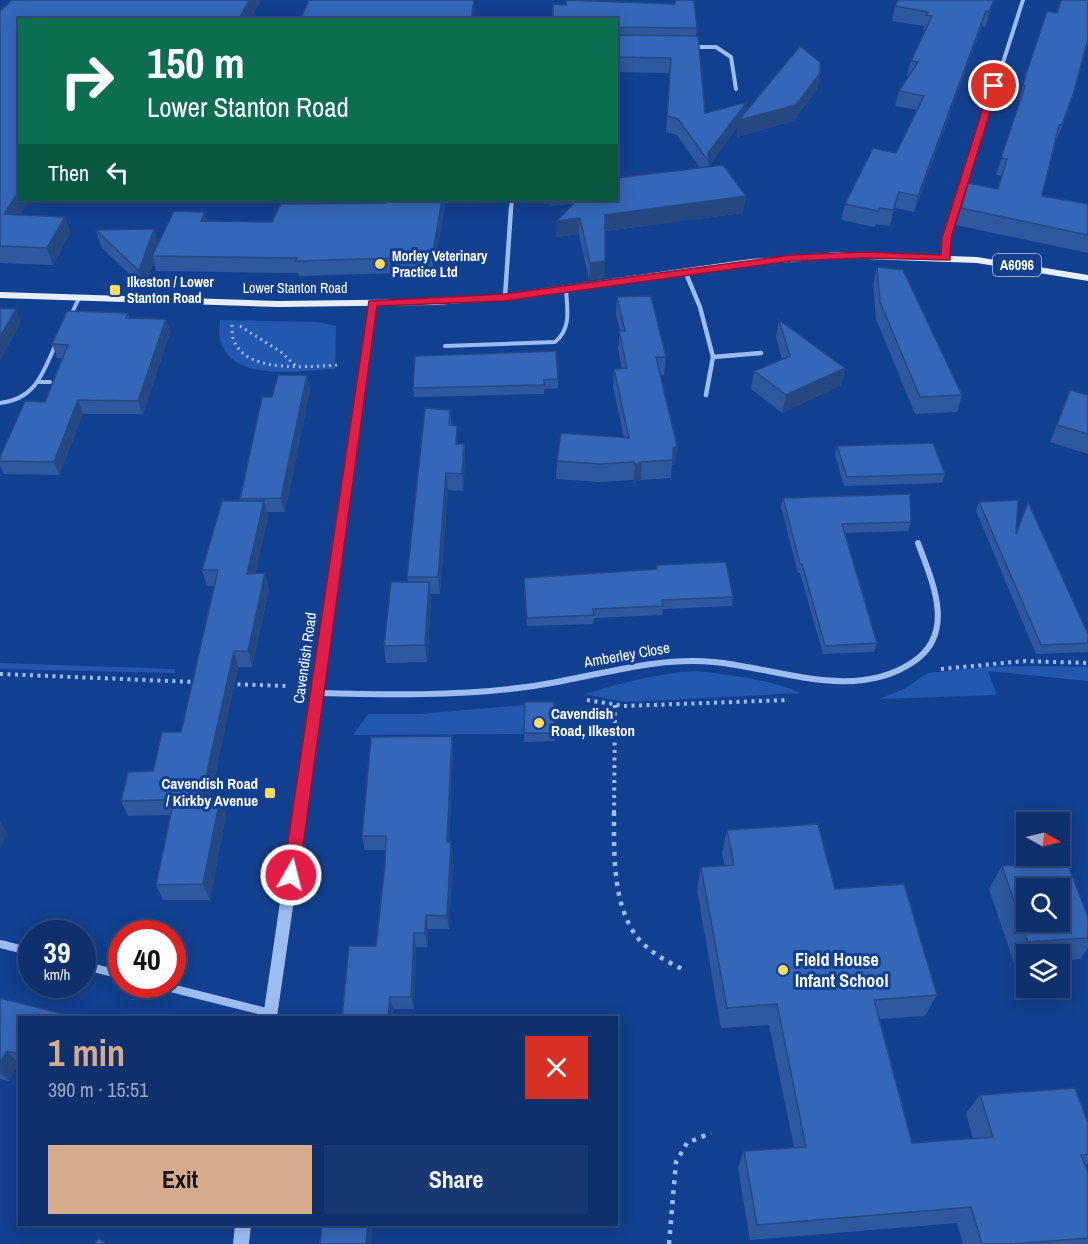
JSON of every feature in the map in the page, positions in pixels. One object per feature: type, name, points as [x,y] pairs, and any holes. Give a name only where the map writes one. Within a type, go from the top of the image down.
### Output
[{"type":"main road","name":"Lower Stanton Road","points":[[0,295],[267,304],[372,303],[505,297],[815,256],[946,258]]},
{"type":"main road","name":"A6096","points":[[946,258],[1008,264],[1088,278]]},
{"type":"street","points":[[946,258],[946,238],[1023,0]]},
{"type":"street","points":[[683,47],[716,47],[731,57],[736,89]]},
{"type":"street","points":[[505,297],[512,201]]},
{"type":"street","points":[[685,272],[700,307],[713,357],[706,395]]},
{"type":"street","name":"Cavendish Road","points":[[270,1015],[318,693],[372,303]]},
{"type":"street","points":[[713,357],[760,353]]},
{"type":"street","name":"Amberley Close","points":[[318,693],[394,694],[527,687],[641,663],[677,660],[716,662],[809,679],[856,680],[876,677],[913,663],[934,640],[940,614],[918,543]]},
{"type":"street","points":[[0,944],[18,948]]},
{"type":"street","points":[[186,992],[270,1015]]},
{"type":"street","points":[[241,1244],[243,1226]]},
{"type":"lane","points":[[445,346],[555,342],[566,331],[566,289]]},
{"type":"lane","points":[[69,319],[79,298]]},
{"type":"lane","points":[[0,403],[17,401],[28,395],[58,340]]},
{"type":"lane","points":[[37,382],[50,382]]},
{"type":"path","points":[[297,367],[280,352],[232,320],[233,343],[244,357],[267,365],[297,367],[341,365]]},
{"type":"path","points":[[939,669],[1025,661],[1088,663]]},
{"type":"path","points":[[0,674],[203,683]]},
{"type":"path","points":[[226,684],[286,686]]},
{"type":"path","points":[[583,699],[615,705],[797,699]]},
{"type":"path","points":[[615,705],[614,801],[617,874],[622,904],[630,926],[639,939],[665,961],[686,971]]},
{"type":"path","points":[[669,1244],[676,1162],[687,1143],[711,1133]]},
{"type":"shaded area","points":[[220,320],[318,322],[336,326],[335,369],[288,372],[255,369],[240,364],[229,356],[221,343]]},
{"type":"shaded area","points":[[0,663],[175,669],[174,673],[0,669]]},
{"type":"shaded area","points":[[986,667],[1088,667],[1088,681],[988,671],[997,695],[879,699],[904,689],[928,673]]},
{"type":"shaded area","points":[[696,671],[763,681],[801,693],[625,702],[585,694],[640,679]]},
{"type":"shaded area","points":[[525,705],[524,734],[353,735],[368,714],[419,714]]},
{"type":"building","points":[[12,0],[250,0],[239,18],[18,18],[18,193],[4,214],[65,217],[47,248],[0,246],[0,11]]},
{"type":"building","points":[[309,0],[474,0],[471,18],[301,18]]},
{"type":"building","points":[[566,0],[675,4],[675,0],[694,0],[697,28],[618,27],[618,18],[553,18],[553,4],[566,5]]},
{"type":"building","points":[[898,0],[994,0],[989,12],[986,11],[918,196],[899,192],[893,210],[880,208],[878,211],[845,204],[873,148],[896,153],[924,96],[899,91],[918,62],[911,61],[932,16],[926,15],[928,12],[895,6]]},
{"type":"building","points":[[1061,0],[1088,0],[1088,39],[1073,95],[1062,125],[1059,125],[1042,196],[1088,204],[1088,235],[961,208],[968,183],[998,189],[1007,159],[1001,158],[1047,11],[1057,13]]},
{"type":"building","points":[[618,35],[698,36],[705,113],[747,102],[708,153],[709,162],[678,119],[667,116],[671,58],[618,57]]},
{"type":"building","points":[[800,46],[820,62],[820,73],[796,105],[739,120]]},
{"type":"building","points":[[723,165],[746,196],[605,215],[605,261],[590,263],[580,218],[557,221],[576,201],[618,201],[618,178]]},
{"type":"building","points":[[386,201],[442,201],[432,257],[296,261],[297,258],[152,256],[174,211],[205,212],[201,221],[272,222],[281,204],[385,203]]},
{"type":"building","points":[[154,229],[139,271],[96,230]]},
{"type":"building","points":[[877,267],[903,270],[962,395],[920,397],[880,302]]},
{"type":"building","points":[[651,296],[666,357],[656,357],[677,446],[673,448],[673,460],[642,462],[635,465],[634,462],[600,464],[557,461],[561,433],[629,438],[614,369],[627,368],[619,331],[625,331],[617,297]]},
{"type":"building","points":[[0,308],[16,309],[0,337]]},
{"type":"building","points":[[67,311],[128,313],[126,318],[166,319],[138,401],[78,400],[54,462],[0,461],[25,401],[45,402],[68,345],[52,344]]},
{"type":"building","points":[[779,320],[845,368],[786,395],[754,371],[790,356]]},
{"type":"building","points":[[556,351],[558,379],[544,380],[544,385],[413,388],[415,356]]},
{"type":"building","points":[[278,375],[307,375],[281,498],[240,499],[262,397],[272,397]]},
{"type":"building","points":[[1070,390],[1088,395],[1088,434],[1057,425]]},
{"type":"building","points":[[425,408],[450,410],[449,425],[457,426],[456,444],[464,444],[462,474],[446,473],[438,577],[407,577]]},
{"type":"building","points":[[933,443],[945,474],[847,477],[837,446]]},
{"type":"building","points":[[910,494],[911,522],[842,524],[877,643],[825,646],[783,498]]},
{"type":"building","points":[[1018,500],[1016,534],[1028,502],[1088,634],[1088,643],[1041,645],[979,502]]},
{"type":"building","points":[[222,501],[264,501],[247,574],[265,573],[248,651],[234,651],[201,799],[121,801],[128,772],[153,771],[162,732],[181,732],[218,570],[202,570]]},
{"type":"building","points":[[726,562],[733,597],[662,600],[663,606],[593,609],[594,615],[527,618],[524,578],[657,569],[657,565]]},
{"type":"building","points":[[391,582],[429,582],[425,645],[384,646]]},
{"type":"building","name":"Cavendish Road, Ilkeston","points":[[525,702],[554,702],[555,733],[524,733]]},
{"type":"building","points":[[452,736],[447,842],[451,842],[447,916],[426,915],[425,933],[414,933],[411,997],[390,997],[388,1016],[342,1016],[349,946],[376,946],[385,864],[386,836],[362,836],[371,737]]},
{"type":"building","points":[[174,799],[220,799],[203,884],[156,885]]},
{"type":"building","points":[[818,824],[835,889],[904,884],[937,995],[874,1000],[912,1143],[993,1137],[980,1095],[1075,1088],[1088,1123],[1088,1154],[1081,1155],[1088,1173],[1088,1238],[1014,1244],[982,1244],[971,1207],[757,1225],[744,1151],[806,1147],[777,1004],[727,1008],[701,867],[734,865],[727,830]]},
{"type":"building","points":[[1002,866],[1069,866],[1088,917],[1088,938],[1028,942],[1025,932],[1070,932],[1070,878],[1016,878],[1016,907]]},
{"type":"building","points":[[0,998],[71,1016],[18,1016],[18,1054],[7,1051],[0,1063]]},
{"type":"building","points":[[322,1226],[368,1226],[366,1244],[320,1244]]},
{"type":"building","points":[[99,1238],[106,1244],[94,1244]]},
{"type":"place","name":"Morley Veterinary Practice Ltd","points":[[380,264]]},
{"type":"place","name":"Ilkeston / Lower Stanton Road","points":[[115,290]]},
{"type":"place","name":"Cavendish Road, Ilkeston","points":[[539,723]]},
{"type":"place","name":"Cavendish Road / Kirkby Avenue","points":[[270,793]]},
{"type":"place","name":"Field House Infant School","points":[[783,970]]},
{"type":"route","points":[[291,875],[372,303],[505,297],[791,258],[839,255],[946,258],[946,238],[994,86]]}]
